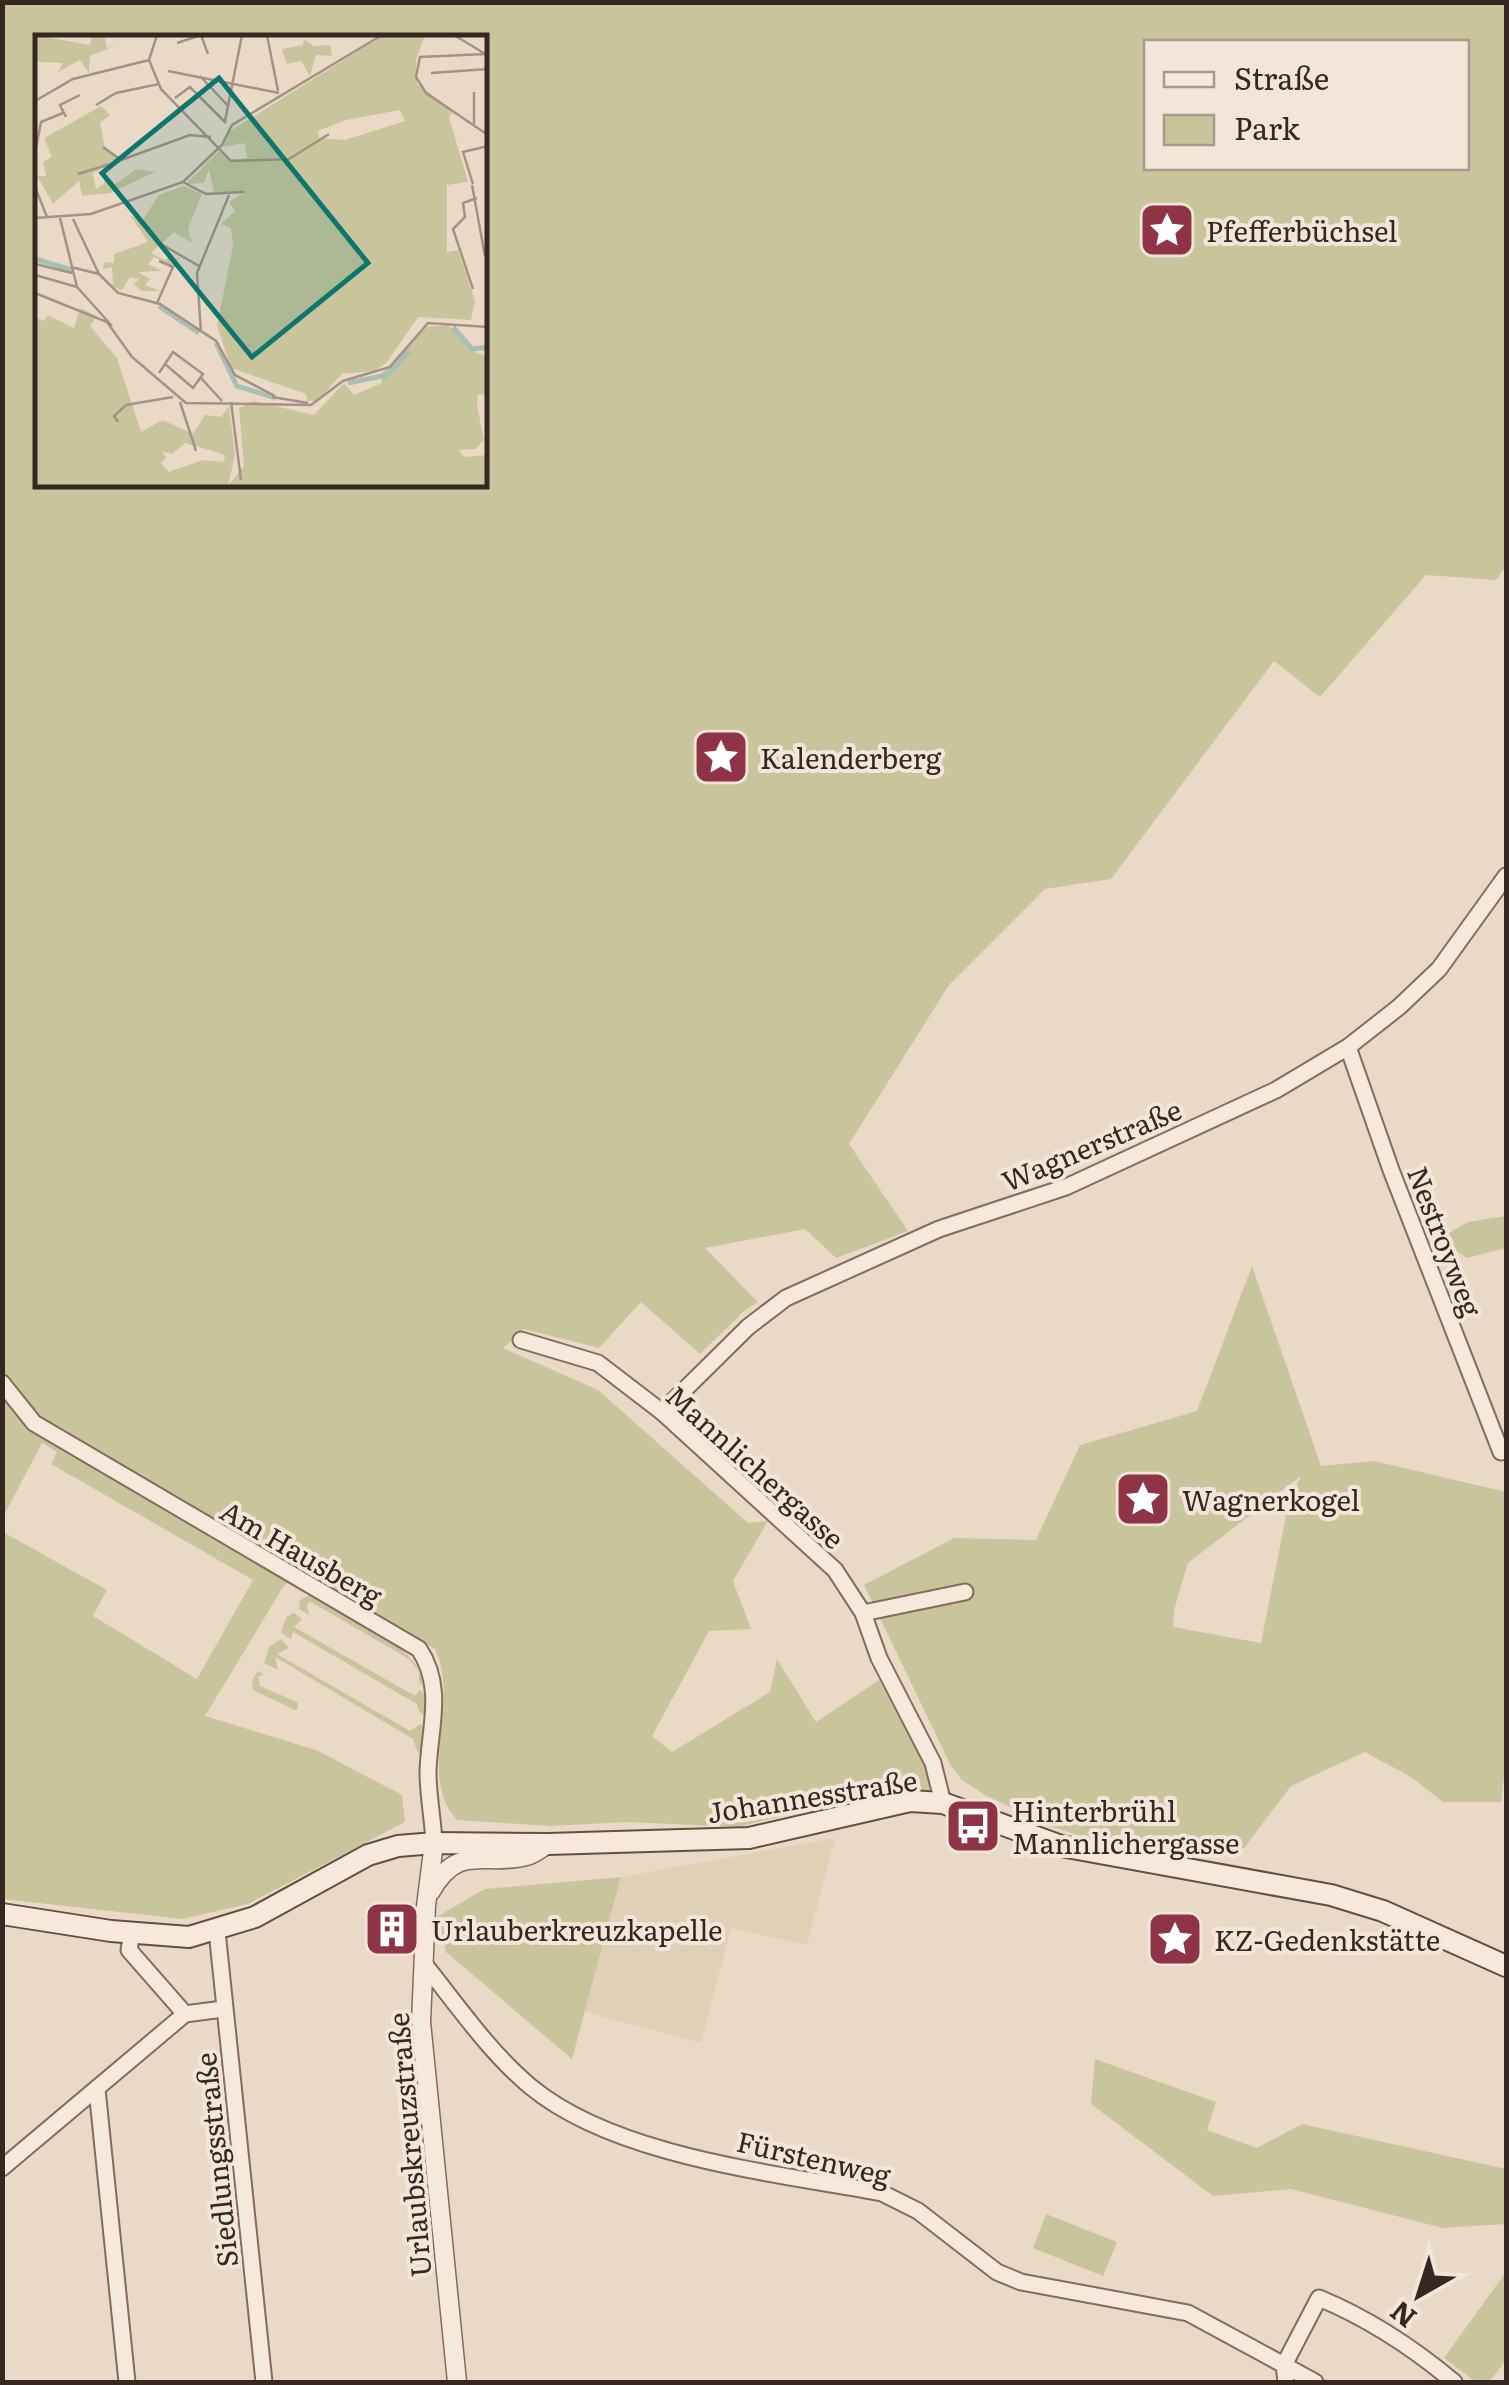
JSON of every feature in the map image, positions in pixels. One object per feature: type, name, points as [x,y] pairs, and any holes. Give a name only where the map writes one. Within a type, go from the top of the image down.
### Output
[{"type":"main road","name":"Johannesstraße","points":[[2,1914],[189,1937],[255,1918],[368,1855],[398,1846],[434,1842],[548,1844],[750,1838],[881,1806],[943,1803],[1061,1846],[1331,1895],[1383,1911],[1506,1966]]},
{"type":"street","name":"Wagnerstraße","points":[[662,1412],[748,1328],[786,1298],[939,1230],[1066,1187],[1276,1090],[1348,1047],[1439,969],[1506,876]]},
{"type":"street","name":"Nestroyweg","points":[[1348,1047],[1391,1170],[1501,1452]]},
{"type":"street","name":"Mannlichergasse","points":[[521,1340],[598,1363],[662,1412],[835,1570],[863,1613],[878,1658],[933,1764],[943,1803]]},
{"type":"street","name":"Am Hausberg","points":[[2,1384],[34,1423],[420,1650],[431,1666],[435,1696],[428,1770],[434,1842]]},
{"type":"street","points":[[863,1613],[966,1592]]},
{"type":"street","name":"Urlaubskreuzstraße","points":[[434,1842],[426,1906],[422,2022],[457,2382]]},
{"type":"street","points":[[426,1906],[432,1888],[444,1872],[457,1864],[475,1858],[527,1856],[548,1844]]},
{"type":"street","name":"Siedlungsstraße","points":[[217,1931],[264,2382]]},
{"type":"street","points":[[132,1933],[130,1950],[184,2014]]},
{"type":"street","name":"Fürstenweg","points":[[425,1965],[484,2038],[532,2088],[587,2123],[641,2145],[882,2193],[918,2211],[998,2272],[1020,2282],[1188,2313],[1315,2382]]},
{"type":"street","points":[[2,2168],[184,2014],[223,2009]]},
{"type":"street","points":[[97,2089],[128,2382]]},
{"type":"street","points":[[1286,2382],[1284,2365],[1319,2298],[1360,2314],[1417,2351],[1454,2382]]},
{"type":"shaded area","points":[[835,1838],[807,1945],[731,1928],[701,2043],[585,2012],[621,1877]]},
{"type":"green space","points":[[3,3],[1506,3],[1506,566],[1496,580],[1426,575],[1320,697],[1274,661],[1111,879],[1045,889],[949,985],[849,1144],[908,1231],[836,1258],[805,1229],[705,1248],[758,1302],[700,1354],[641,1302],[599,1348],[524,1329],[503,1348],[598,1390],[748,1523],[768,1521],[733,1581],[751,1629],[709,1631],[652,1736],[672,1752],[770,1692],[777,1659],[816,1722],[879,1680],[925,1765],[930,1789],[852,1799],[738,1827],[628,1822],[551,1826],[457,1820],[445,1802],[440,1782],[444,1693],[435,1649],[304,1570],[283,1587],[205,1716],[316,1750],[402,1795],[405,1822],[248,1904],[182,1919],[3,1899],[3,1532],[107,1590],[93,1616],[197,1679],[253,1580],[51,1464],[57,1452],[42,1443],[3,1517]]},
{"type":"green space","points":[[1506,1216],[1506,1248],[1467,1258],[1438,1239],[1468,1222]]},
{"type":"green space","points":[[1252,1266],[1321,1466],[1374,1461],[1506,1492],[1506,1760],[1501,1802],[1443,1802],[1411,1777],[1365,1752],[1291,1786],[1244,1848],[1202,1853],[1093,1840],[1050,1826],[985,1795],[962,1780],[951,1766],[864,1585],[954,1538],[1036,1540],[1080,1445],[1197,1411]],"holes":[[[1301,1476],[1288,1506],[1261,1643],[1173,1627],[1188,1563]]]},
{"type":"green space","points":[[311,1594],[396,1645],[410,1658],[420,1671],[424,1686],[409,1659],[311,1602],[307,1604],[309,1615],[299,1609],[300,1600]]},
{"type":"green space","points":[[294,1613],[302,1619],[294,1627],[415,1696],[419,1690],[423,1692],[428,1701],[426,1716],[417,1704],[293,1632],[291,1639],[281,1633],[286,1617]]},
{"type":"green space","points":[[281,1639],[289,1648],[277,1654],[410,1731],[420,1724],[426,1727],[421,1755],[413,1739],[275,1657],[278,1670],[264,1663],[269,1647]]},
{"type":"green space","points":[[258,1671],[264,1674],[258,1677],[260,1686],[297,1702],[298,1708],[253,1690],[252,1680]]},
{"type":"green space","points":[[621,1877],[572,2059],[446,1952],[436,1917],[485,1889]]},
{"type":"green space","points":[[1095,2059],[1216,2102],[1207,2130],[1257,2148],[1302,2124],[1506,2169],[1506,2224],[1443,2228],[1291,2189],[1213,2196],[1091,2104]]},
{"type":"green space","points":[[1046,2214],[1117,2242],[1103,2276],[1033,2248]]},
{"type":"green space","points":[[1506,2272],[1506,2360],[1489,2382],[1476,2382],[1444,2358]]},
{"type":"place","name":"Pfefferbüchsel","points":[[1167,230]]},
{"type":"place","name":"Kalenderberg","points":[[721,757]]},
{"type":"place","name":"Wagnerkogel","points":[[1143,1499]]},
{"type":"place","name":"Hinterbrühl Mannlichergasse","points":[[973,1826]]},
{"type":"place","name":"Urlauberkreuzkapelle","points":[[392,1929]]},
{"type":"place","name":"KZ-Gedenkstätte","points":[[1175,1939]]}]
